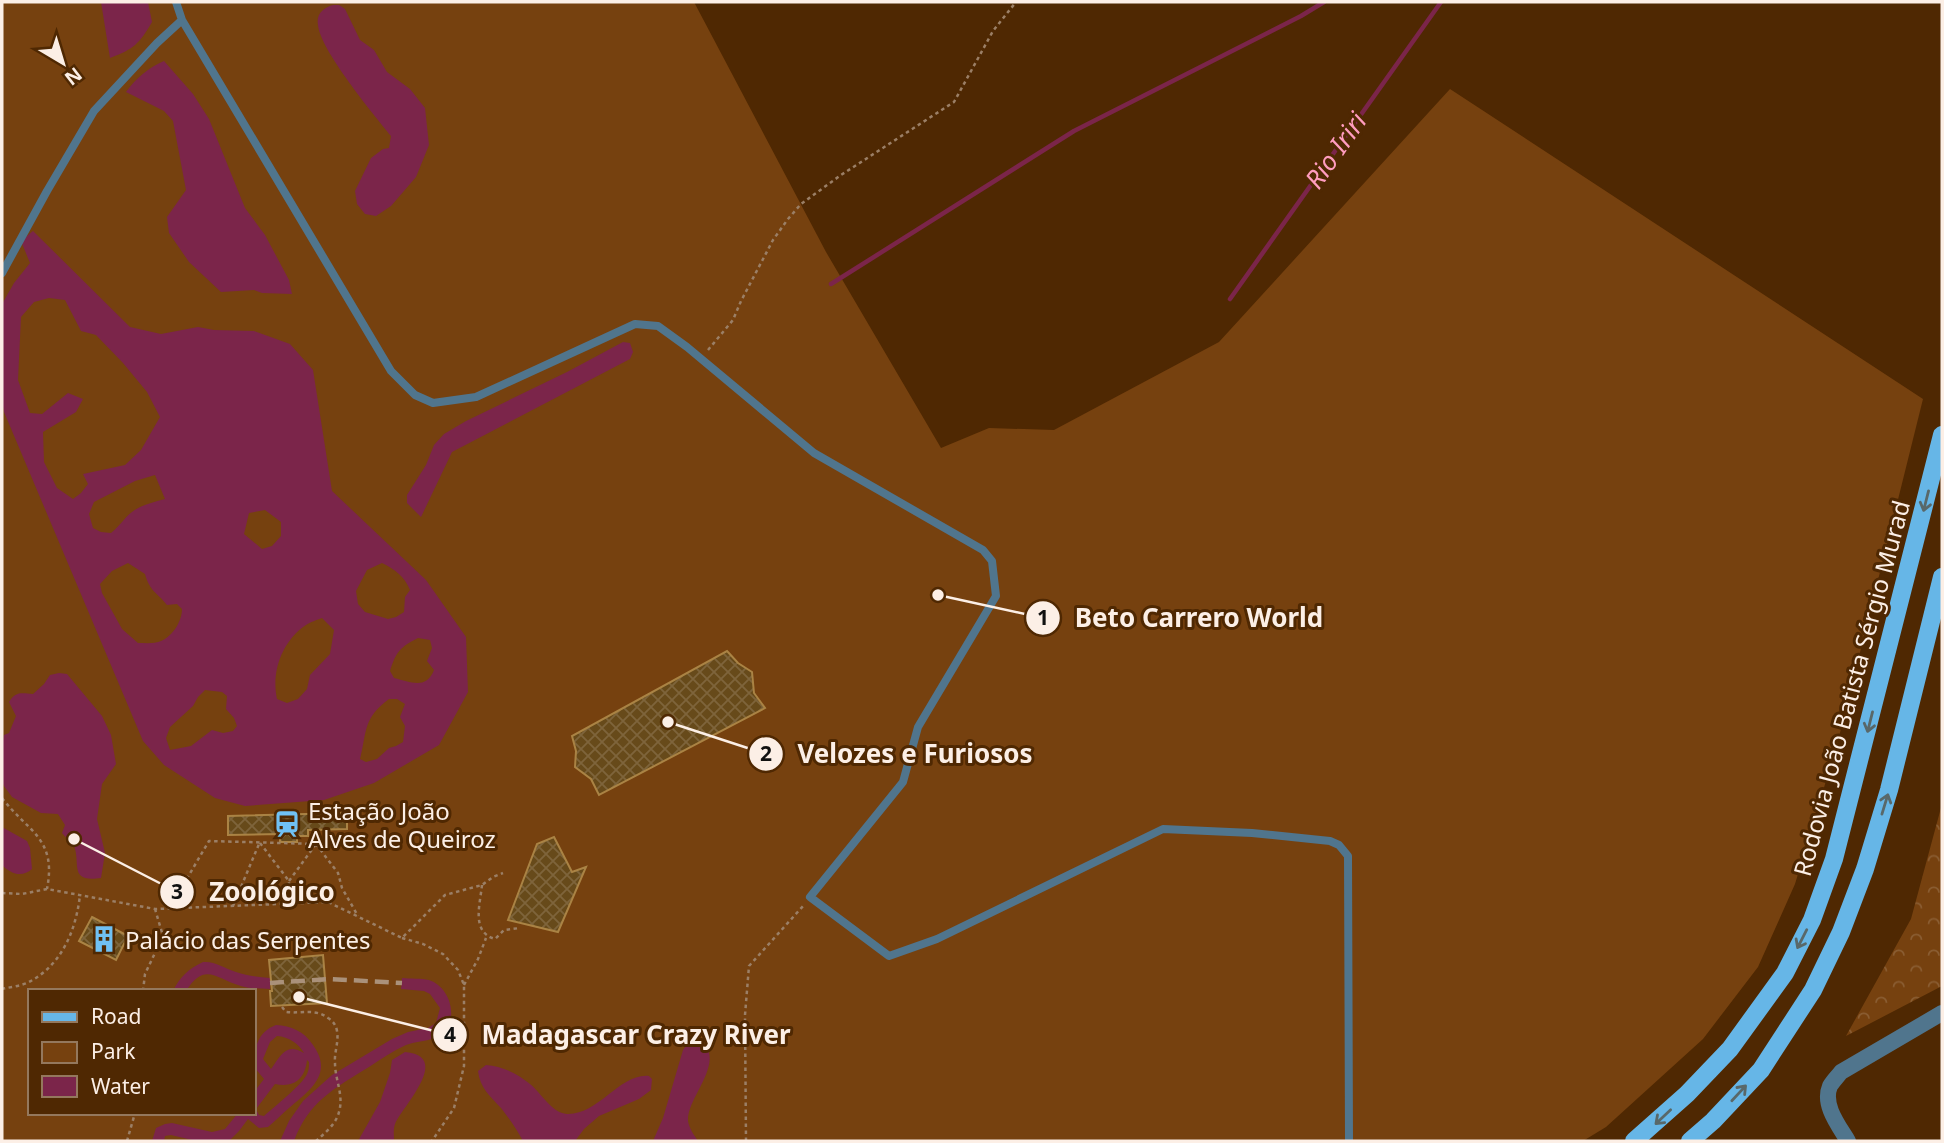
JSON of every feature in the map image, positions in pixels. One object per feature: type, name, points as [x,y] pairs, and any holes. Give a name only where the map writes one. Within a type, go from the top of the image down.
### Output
[{"type":"main road","name":"Rodovia João Batista Sérgio Murad","points":[[1634,1141],[1687,1094],[1731,1049],[1785,973],[1812,920],[1838,847],[1942,435]]},
{"type":"main road","points":[[1690,1141],[1713,1121],[1761,1070],[1812,990],[1841,932],[1865,869],[1889,790],[1942,577]]},
{"type":"street","points":[[1848,1141],[1831,1111],[1828,1099],[1830,1086],[1841,1072],[1942,1013]]},
{"type":"lane","points":[[176,2],[182,20],[391,371],[415,395],[433,403],[476,397],[635,324],[658,326],[814,453],[983,550],[992,561],[996,596],[918,727],[903,782],[810,897],[889,956],[937,939],[1163,829],[1252,833],[1330,841],[1339,845],[1348,856],[1349,1141]]},
{"type":"lane","points":[[2,273],[94,111],[182,20]]},
{"type":"path","points":[[700,358],[733,320],[773,240],[801,204],[954,102],[993,31],[1016,2]]},
{"type":"path","points":[[2,798],[42,840],[50,872],[47,889]]},
{"type":"path","points":[[169,909],[209,841],[316,844]]},
{"type":"path","points":[[259,842],[289,881]]},
{"type":"path","points":[[233,906],[259,842]]},
{"type":"path","points":[[289,904],[289,881],[316,844]]},
{"type":"path","points":[[316,844],[338,873],[342,888],[358,917]]},
{"type":"path","points":[[402,939],[445,895],[482,886],[503,873]]},
{"type":"path","points":[[482,886],[478,924],[486,937],[495,939],[504,930],[520,928]]},
{"type":"path","points":[[2,893],[22,894],[47,889],[155,909],[328,902],[402,939],[423,943],[443,954],[458,970],[464,985],[464,1066],[454,1108],[432,1141]]},
{"type":"path","points":[[2,989],[33,979],[62,952],[70,937],[80,895]]},
{"type":"path","points":[[746,1141],[745,1015],[749,966],[810,897]]},
{"type":"path","points":[[143,989],[145,974],[163,936],[155,909]]},
{"type":"path","points":[[464,985],[486,937]]},
{"type":"path","points":[[282,1007],[286,1012],[320,1013],[335,1024],[335,1065],[341,1102],[335,1122],[316,1141]]},
{"type":"path","points":[[127,1141],[134,1115]]},
{"type":"green space","points":[[2,2],[694,2],[826,252],[941,448],[989,428],[1054,430],[1219,342],[1450,89],[1923,399],[1838,741],[1795,884],[1758,967],[1703,1039],[1606,1127],[1583,1141],[2,1141]]},
{"type":"green space","points":[[1942,804],[1942,986],[1846,1036],[1911,919]]},
{"type":"water","points":[[101,2],[148,2],[152,22],[135,45],[110,58]]},
{"type":"water","points":[[333,5],[345,9],[360,40],[374,50],[387,72],[410,89],[425,108],[429,145],[416,177],[391,206],[376,216],[365,214],[357,204],[355,191],[371,158],[389,148],[391,136],[349,82],[321,36],[319,15]]},
{"type":"water","points":[[164,61],[193,94],[209,119],[245,208],[265,235],[289,280],[292,294],[262,293],[254,290],[221,292],[189,262],[169,233],[167,217],[186,190],[173,121],[164,111],[126,92],[143,74]]},
{"type":"water","points":[[33,231],[130,327],[161,334],[198,327],[254,331],[290,344],[313,370],[332,491],[426,580],[466,637],[468,692],[439,745],[374,783],[324,800],[245,806],[215,798],[164,765],[143,741],[4,412],[2,304],[30,263],[21,241]],"holes":[[[49,298],[65,300],[81,331],[96,335],[123,363],[147,392],[160,417],[141,450],[125,465],[83,474],[88,484],[73,499],[57,488],[44,462],[43,432],[76,412],[83,399],[68,393],[42,414],[30,413],[18,380],[21,317],[34,302]],[[155,475],[165,499],[129,514],[111,533],[93,528],[89,514],[94,502],[135,481]],[[265,510],[281,522],[281,536],[272,546],[262,549],[244,534],[249,513]],[[128,563],[145,574],[152,588],[167,605],[177,604],[182,609],[179,623],[173,632],[161,641],[138,643],[122,629],[102,593],[100,584],[112,571]],[[382,563],[399,574],[410,590],[405,597],[404,612],[388,619],[365,612],[358,604],[356,591],[367,570]],[[322,618],[334,630],[330,654],[310,675],[307,689],[298,699],[287,703],[277,699],[277,668],[290,640],[308,624]],[[418,638],[430,640],[432,648],[427,661],[434,670],[427,680],[417,683],[394,678],[390,671],[397,655],[407,644]],[[205,690],[222,692],[227,696],[226,709],[237,726],[233,731],[223,733],[212,730],[191,746],[170,750],[166,738],[170,727],[193,706]],[[389,699],[397,699],[405,704],[400,717],[405,726],[403,742],[389,748],[377,759],[366,762],[360,759],[370,719]]]},
{"type":"water","points":[[623,342],[630,343],[633,352],[630,359],[452,452],[421,517],[407,503],[407,495],[426,465],[434,445],[444,434]]},
{"type":"water","points":[[67,674],[102,716],[111,735],[116,764],[102,784],[97,819],[105,853],[101,878],[91,879],[80,875],[74,846],[62,833],[65,825],[58,814],[41,813],[12,797],[2,781],[2,744],[4,735],[9,733],[16,716],[9,702],[11,698],[16,694],[33,694],[50,675]]},
{"type":"water","points":[[2,827],[27,841],[32,869],[28,872],[17,874],[2,865]]},
{"type":"water","points":[[207,962],[244,974],[270,978],[270,989],[244,987],[205,974],[188,989],[174,989],[193,968]]},
{"type":"water","points":[[402,978],[429,980],[441,988],[451,1008],[446,1030],[432,1039],[401,1047],[345,1082],[315,1106],[294,1141],[280,1141],[289,1121],[303,1101],[332,1075],[392,1039],[436,1023],[440,1008],[430,994],[401,989]]},
{"type":"water","points":[[276,1025],[297,1030],[306,1036],[319,1055],[320,1073],[304,1095],[268,1127],[259,1128],[248,1119],[230,1140],[196,1141],[171,1135],[165,1136],[164,1141],[152,1141],[156,1128],[165,1124],[172,1123],[212,1132],[225,1129],[236,1115],[256,1115],[256,1109],[256,1089],[264,1079],[256,1069],[256,1050],[265,1032]],"holes":[[[277,1036],[293,1041],[304,1053],[288,1050],[271,1069],[263,1059],[270,1042]],[[307,1060],[309,1062],[308,1071],[300,1084],[264,1116],[259,1115],[256,1109],[275,1084],[288,1085],[297,1081],[304,1072]]]},
{"type":"water","points":[[700,1041],[708,1050],[709,1067],[692,1104],[688,1121],[698,1141],[653,1141],[663,1118],[683,1050],[689,1042]]},
{"type":"water","points":[[405,1052],[419,1056],[425,1063],[425,1072],[395,1124],[394,1141],[358,1141],[380,1102],[392,1060]]},
{"type":"water","points":[[486,1065],[504,1069],[520,1077],[556,1110],[567,1114],[579,1113],[589,1108],[638,1077],[649,1076],[652,1079],[651,1090],[639,1099],[599,1116],[575,1141],[523,1141],[481,1082],[478,1071]]},
{"type":"building","points":[[727,651],[738,663],[752,672],[754,693],[765,708],[599,795],[591,779],[575,767],[576,751],[572,736]]},
{"type":"building","name":"Estação João Alves de Queiroz","points":[[347,813],[347,829],[308,830],[308,836],[297,836],[297,842],[280,842],[280,834],[228,835],[228,816]]},
{"type":"building","points":[[554,837],[572,872],[586,867],[558,932],[508,920],[537,844]]},
{"type":"building","name":"Palácio das Serpentes","points":[[92,917],[128,936],[116,960],[79,941]]},
{"type":"building","points":[[323,955],[327,1003],[271,1006],[269,960]]},
{"type":"waterway","points":[[831,284],[1074,131],[1324,2]]},
{"type":"waterway","name":"Rio Iriri","points":[[1230,299],[1441,2]]},
{"type":"railway","points":[[270,983],[329,979],[402,983]]},
{"type":"place","name":"Beto Carrero World","points":[[938,595]]},
{"type":"place","name":"Velozes e Furiosos","points":[[668,722]]},
{"type":"place","name":"Estação João Alves de Queiroz","points":[[287,824]]},
{"type":"place","name":"Zoológico","points":[[74,839]]},
{"type":"place","name":"Palácio das Serpentes","points":[[104,939]]},
{"type":"place","name":"Madagascar Crazy River","points":[[299,997]]}]
